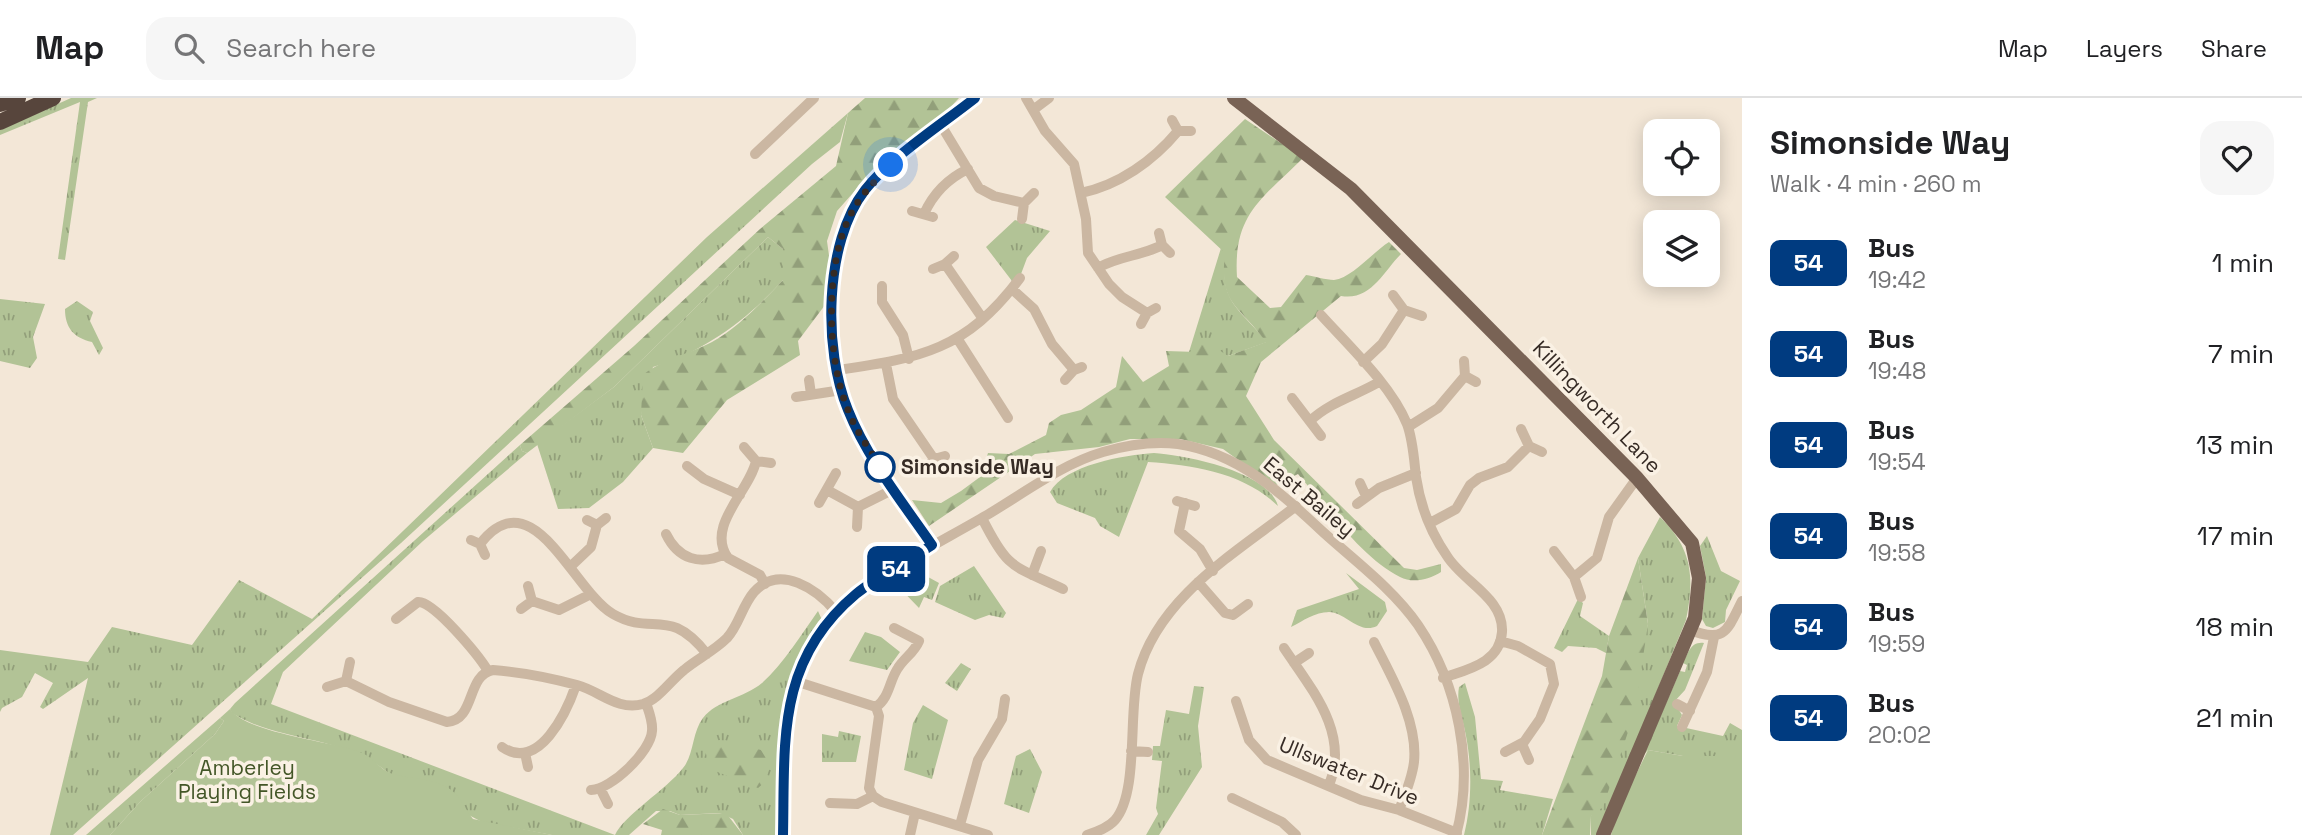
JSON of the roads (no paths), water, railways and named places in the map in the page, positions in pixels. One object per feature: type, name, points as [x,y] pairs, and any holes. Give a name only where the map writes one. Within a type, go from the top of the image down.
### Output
[{"type":"highway","points":[[0,104],[18,98]]},
{"type":"highway","points":[[0,122],[53,98]]},
{"type":"main road","name":"Killingworth Lane","points":[[1234,98],[1352,189],[1637,478],[1685,532],[1696,555],[1699,590],[1690,630],[1603,835]]},
{"type":"street","points":[[755,154],[802,102],[814,98]]},
{"type":"street","points":[[932,545],[856,428],[842,390],[838,370],[833,291],[847,221],[867,188],[975,98]]},
{"type":"street","points":[[1026,98],[1045,131],[1074,164],[1081,193],[1088,253],[1122,297],[1152,311],[1141,324]]},
{"type":"street","points":[[1033,110],[1049,98]]},
{"type":"street","points":[[1172,120],[1178,131]]},
{"type":"street","points":[[942,125],[978,188],[986,193],[1024,203]]},
{"type":"street","points":[[1081,193],[1107,188],[1124,179],[1178,131],[1191,131]]},
{"type":"street","points":[[923,214],[932,198],[945,184],[968,169]]},
{"type":"street","points":[[1022,219],[1024,203],[1034,193]]},
{"type":"street","points":[[1098,268],[1111,260],[1166,249],[1159,233]]},
{"type":"street","points":[[933,269],[954,256]]},
{"type":"street","points":[[945,264],[983,319]]},
{"type":"street","points":[[838,370],[909,359],[940,348],[983,319],[1020,278]]},
{"type":"street","points":[[882,286],[882,302],[903,335],[909,359]]},
{"type":"street","points":[[1012,289],[1034,309],[1052,344],[1078,369],[1065,380]]},
{"type":"street","points":[[1393,295],[1404,310],[1422,316]]},
{"type":"street","points":[[870,306],[882,302]]},
{"type":"street","points":[[1363,362],[1382,344],[1404,310]]},
{"type":"street","points":[[1321,315],[1326,329],[1363,362],[1408,426],[1416,473],[1430,523],[1442,550],[1460,582],[1484,594],[1499,614],[1500,641],[1487,661],[1443,678]]},
{"type":"street","points":[[957,338],[1009,418]]},
{"type":"street","points":[[1408,426],[1438,408],[1465,376],[1464,361]]},
{"type":"street","points":[[886,363],[893,399],[936,460]]},
{"type":"street","points":[[1465,376],[1476,383]]},
{"type":"street","points":[[809,380],[811,394]]},
{"type":"street","points":[[1310,421],[1338,401],[1357,395],[1379,382]]},
{"type":"street","points":[[796,397],[842,390]]},
{"type":"street","points":[[1292,398],[1321,436]]},
{"type":"street","points":[[990,410],[1001,405]]},
{"type":"street","points":[[1521,429],[1529,446],[1542,452]]},
{"type":"street","name":"East Bailey","points":[[783,835],[785,725],[794,681],[812,643],[836,612],[858,592],[932,545],[1084,459],[1125,446],[1149,443],[1175,444],[1227,457],[1254,473],[1296,506],[1398,600],[1418,625],[1443,678],[1457,717],[1463,749],[1464,798],[1457,834]]},
{"type":"street","points":[[1430,523],[1456,509],[1469,485],[1479,478],[1508,467],[1529,446]]},
{"type":"street","points":[[744,447],[756,461],[771,463]]},
{"type":"street","points":[[756,461],[749,482],[725,523],[721,540],[725,554],[733,562],[760,575],[765,584]]},
{"type":"street","points":[[687,466],[707,474],[740,495]]},
{"type":"street","points":[[819,503],[836,473]]},
{"type":"street","points":[[1357,504],[1366,496],[1416,473]]},
{"type":"street","points":[[1574,577],[1597,558],[1609,517],[1637,478]]},
{"type":"street","points":[[1360,483],[1366,496]]},
{"type":"street","points":[[858,507],[894,489]]},
{"type":"street","points":[[827,490],[858,507]]},
{"type":"street","points":[[1186,503],[1179,531],[1200,549],[1213,571]]},
{"type":"street","points":[[1087,835],[1113,822],[1125,800],[1135,687],[1145,654],[1164,620],[1198,582],[1296,506]]},
{"type":"street","points":[[857,527],[858,507]]},
{"type":"street","points":[[517,521],[521,508]]},
{"type":"street","points":[[982,517],[1000,555],[1009,564],[1063,589]]},
{"type":"street","points":[[478,547],[495,527],[517,521]]},
{"type":"street","points":[[517,521],[550,545],[571,566],[591,594],[622,618],[685,630],[707,654]]},
{"type":"street","points":[[571,566],[591,547],[597,521]]},
{"type":"street","points":[[666,534],[668,550],[699,561],[711,560],[725,554]]},
{"type":"street","points":[[1032,575],[1041,551]]},
{"type":"street","points":[[1554,551],[1574,577],[1581,597]]},
{"type":"street","points":[[456,721],[466,709],[481,677],[488,671],[505,671],[576,685],[617,704],[646,703],[727,638],[755,592],[765,584],[792,580],[801,583],[836,612]]},
{"type":"street","points":[[1198,582],[1224,613],[1233,615],[1248,604]]},
{"type":"street","points":[[528,586],[532,601]]},
{"type":"street","points":[[424,589],[424,601],[472,648],[488,671]]},
{"type":"street","points":[[532,601],[559,610],[591,594]]},
{"type":"street","points":[[396,619],[410,607],[424,601]]},
{"type":"street","points":[[521,609],[532,601]]},
{"type":"street","points":[[1690,630],[1714,637],[1727,630],[1742,601]]},
{"type":"street","points":[[876,707],[889,693],[898,668],[915,651],[919,641],[894,628]]},
{"type":"street","points":[[1682,727],[1707,672],[1714,637]]},
{"type":"street","points":[[1500,641],[1524,649],[1550,664]]},
{"type":"street","points":[[1374,642],[1406,709],[1413,739],[1411,779],[1399,810]]},
{"type":"street","points":[[1284,648],[1319,701],[1335,737],[1336,759],[1329,785]]},
{"type":"street","points":[[1505,752],[1522,744],[1540,719],[1554,684],[1550,664],[1556,652]]},
{"type":"street","points":[[1294,663],[1309,653]]},
{"type":"street","points":[[346,681],[350,662]]},
{"type":"street","points":[[1373,667],[1384,662]]},
{"type":"street","points":[[327,687],[346,681],[362,691],[429,718],[456,721]]},
{"type":"street","points":[[794,681],[876,707]]},
{"type":"street","points":[[502,747],[508,751],[525,753],[544,741],[561,722],[576,685]]},
{"type":"street","points":[[960,825],[978,760],[1002,719],[1006,699]]},
{"type":"street","name":"Ullswater Drive","points":[[1236,701],[1237,727],[1267,760],[1361,800],[1399,810],[1457,834]]},
{"type":"street","points":[[608,804],[596,790],[648,746],[652,730],[646,703]]},
{"type":"street","points":[[1677,704],[1690,710]]},
{"type":"street","points":[[876,707],[879,716],[869,788],[873,796],[915,813],[988,835]]},
{"type":"street","points":[[456,721],[461,733]]},
{"type":"street","points":[[1522,744],[1529,761]]},
{"type":"street","points":[[1130,751],[1147,752]]},
{"type":"street","points":[[525,753],[528,767]]},
{"type":"street","points":[[1244,789],[1236,799],[1282,822],[1296,835]]},
{"type":"street","points":[[830,803],[857,803],[873,796]]},
{"type":"street","points":[[910,835],[915,813]]},
{"type":"place","name":"Simonside Way","points":[[880,467]]},
{"type":"park label","name":"Amberley Playing Fields","points":[[247,780]]}]
